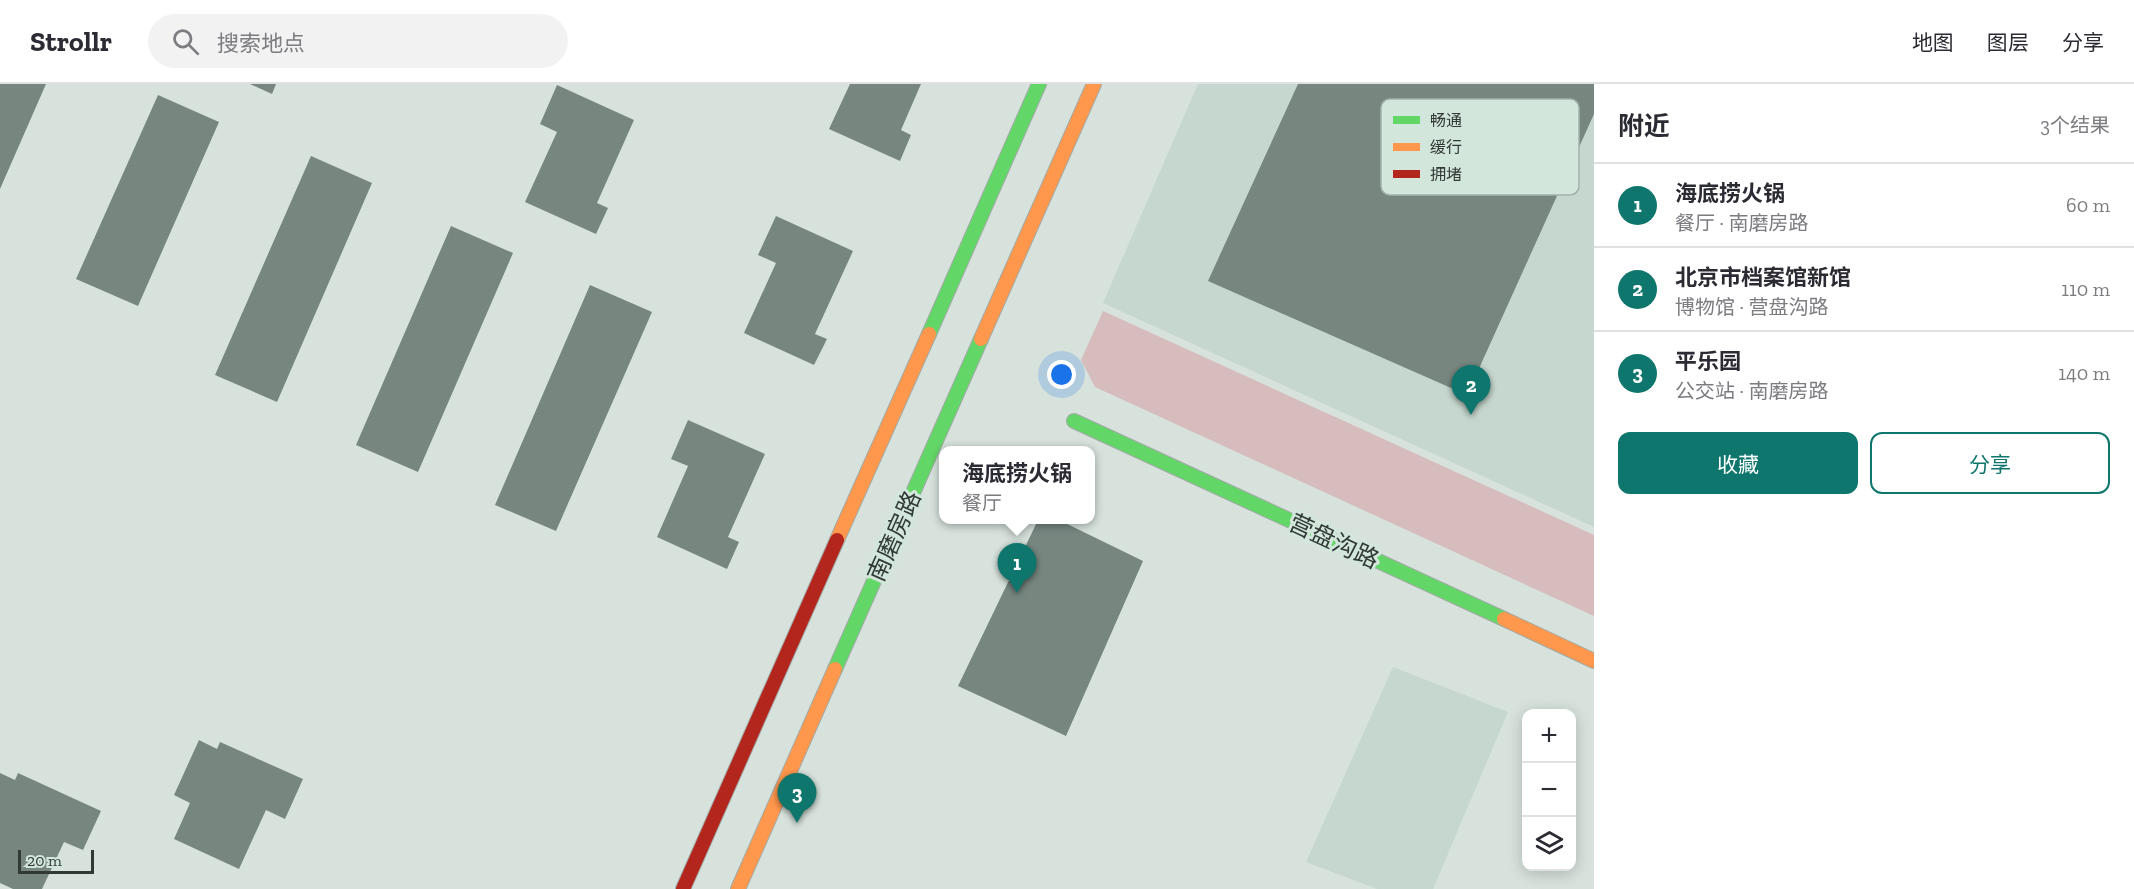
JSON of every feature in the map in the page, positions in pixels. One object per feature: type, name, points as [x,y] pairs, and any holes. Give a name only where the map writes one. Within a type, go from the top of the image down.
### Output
[{"type":"main road","name":"南磨房路","points":[[683,889],[1039,84]]},
{"type":"main road","name":"南磨房路","points":[[738,889],[1094,84]]},
{"type":"main road","name":"营盘沟路","points":[[1074,421],[1594,661]]},
{"type":"shaded area","points":[[1198,84],[1594,84],[1594,527],[1103,303]]},
{"type":"shaded area","points":[[1103,311],[1594,535],[1594,616],[1095,387],[1081,360]]},
{"type":"shaded area","points":[[1393,667],[1508,712],[1433,889],[1377,889],[1306,862]]},
{"type":"building","points":[[0,84],[46,84],[0,189]]},
{"type":"building","points":[[250,84],[276,84],[272,94]]},
{"type":"building","points":[[850,84],[921,84],[901,130],[911,135],[900,161],[829,129]]},
{"type":"building","points":[[1298,84],[1594,84],[1594,114],[1579,147],[1579,99],[1381,99],[1381,195],[1557,195],[1467,395],[1208,281]]},
{"type":"building","points":[[557,85],[634,120],[597,203],[608,208],[596,234],[525,202],[557,132],[540,124]]},
{"type":"building","points":[[158,95],[219,122],[138,306],[76,279]]},
{"type":"building","points":[[311,156],[372,183],[277,402],[215,375]]},
{"type":"building","points":[[776,216],[853,251],[815,334],[827,339],[814,365],[744,333],[776,263],[758,255]]},
{"type":"building","points":[[451,226],[513,253],[418,472],[356,445]]},
{"type":"building","points":[[590,285],[652,312],[556,531],[495,505]]},
{"type":"building","points":[[688,420],[765,454],[728,537],[739,542],[727,569],[657,537],[688,466],[671,459]]},
{"type":"building","points":[[1036,524],[1067,524],[1143,561],[1066,736],[958,686]]},
{"type":"building","points":[[199,740],[217,749],[220,742],[303,779],[285,819],[266,810],[239,869],[174,839],[190,803],[174,795]]},
{"type":"building","points":[[0,773],[15,780],[18,773],[101,811],[83,850],[64,842],[42,889],[13,889],[0,883]]},
{"type":"traffic: fast","points":[[929,334],[1039,84]]},
{"type":"traffic: fast","points":[[835,669],[981,339]]},
{"type":"traffic: fast","points":[[1074,421],[1504,619]]},
{"type":"traffic: slow","points":[[981,339],[1094,84]]},
{"type":"traffic: slow","points":[[837,540],[929,334]]},
{"type":"traffic: slow","points":[[1504,619],[1594,661]]},
{"type":"traffic: slow","points":[[738,889],[835,669]]},
{"type":"traffic: jam","points":[[683,889],[837,540]]},
{"type":"place","name":"北京市档案馆新馆","points":[[1471,415]]},
{"type":"place","name":"海底捞火锅","points":[[1017,593]]},
{"type":"place","name":"平乐园","points":[[797,823]]}]
